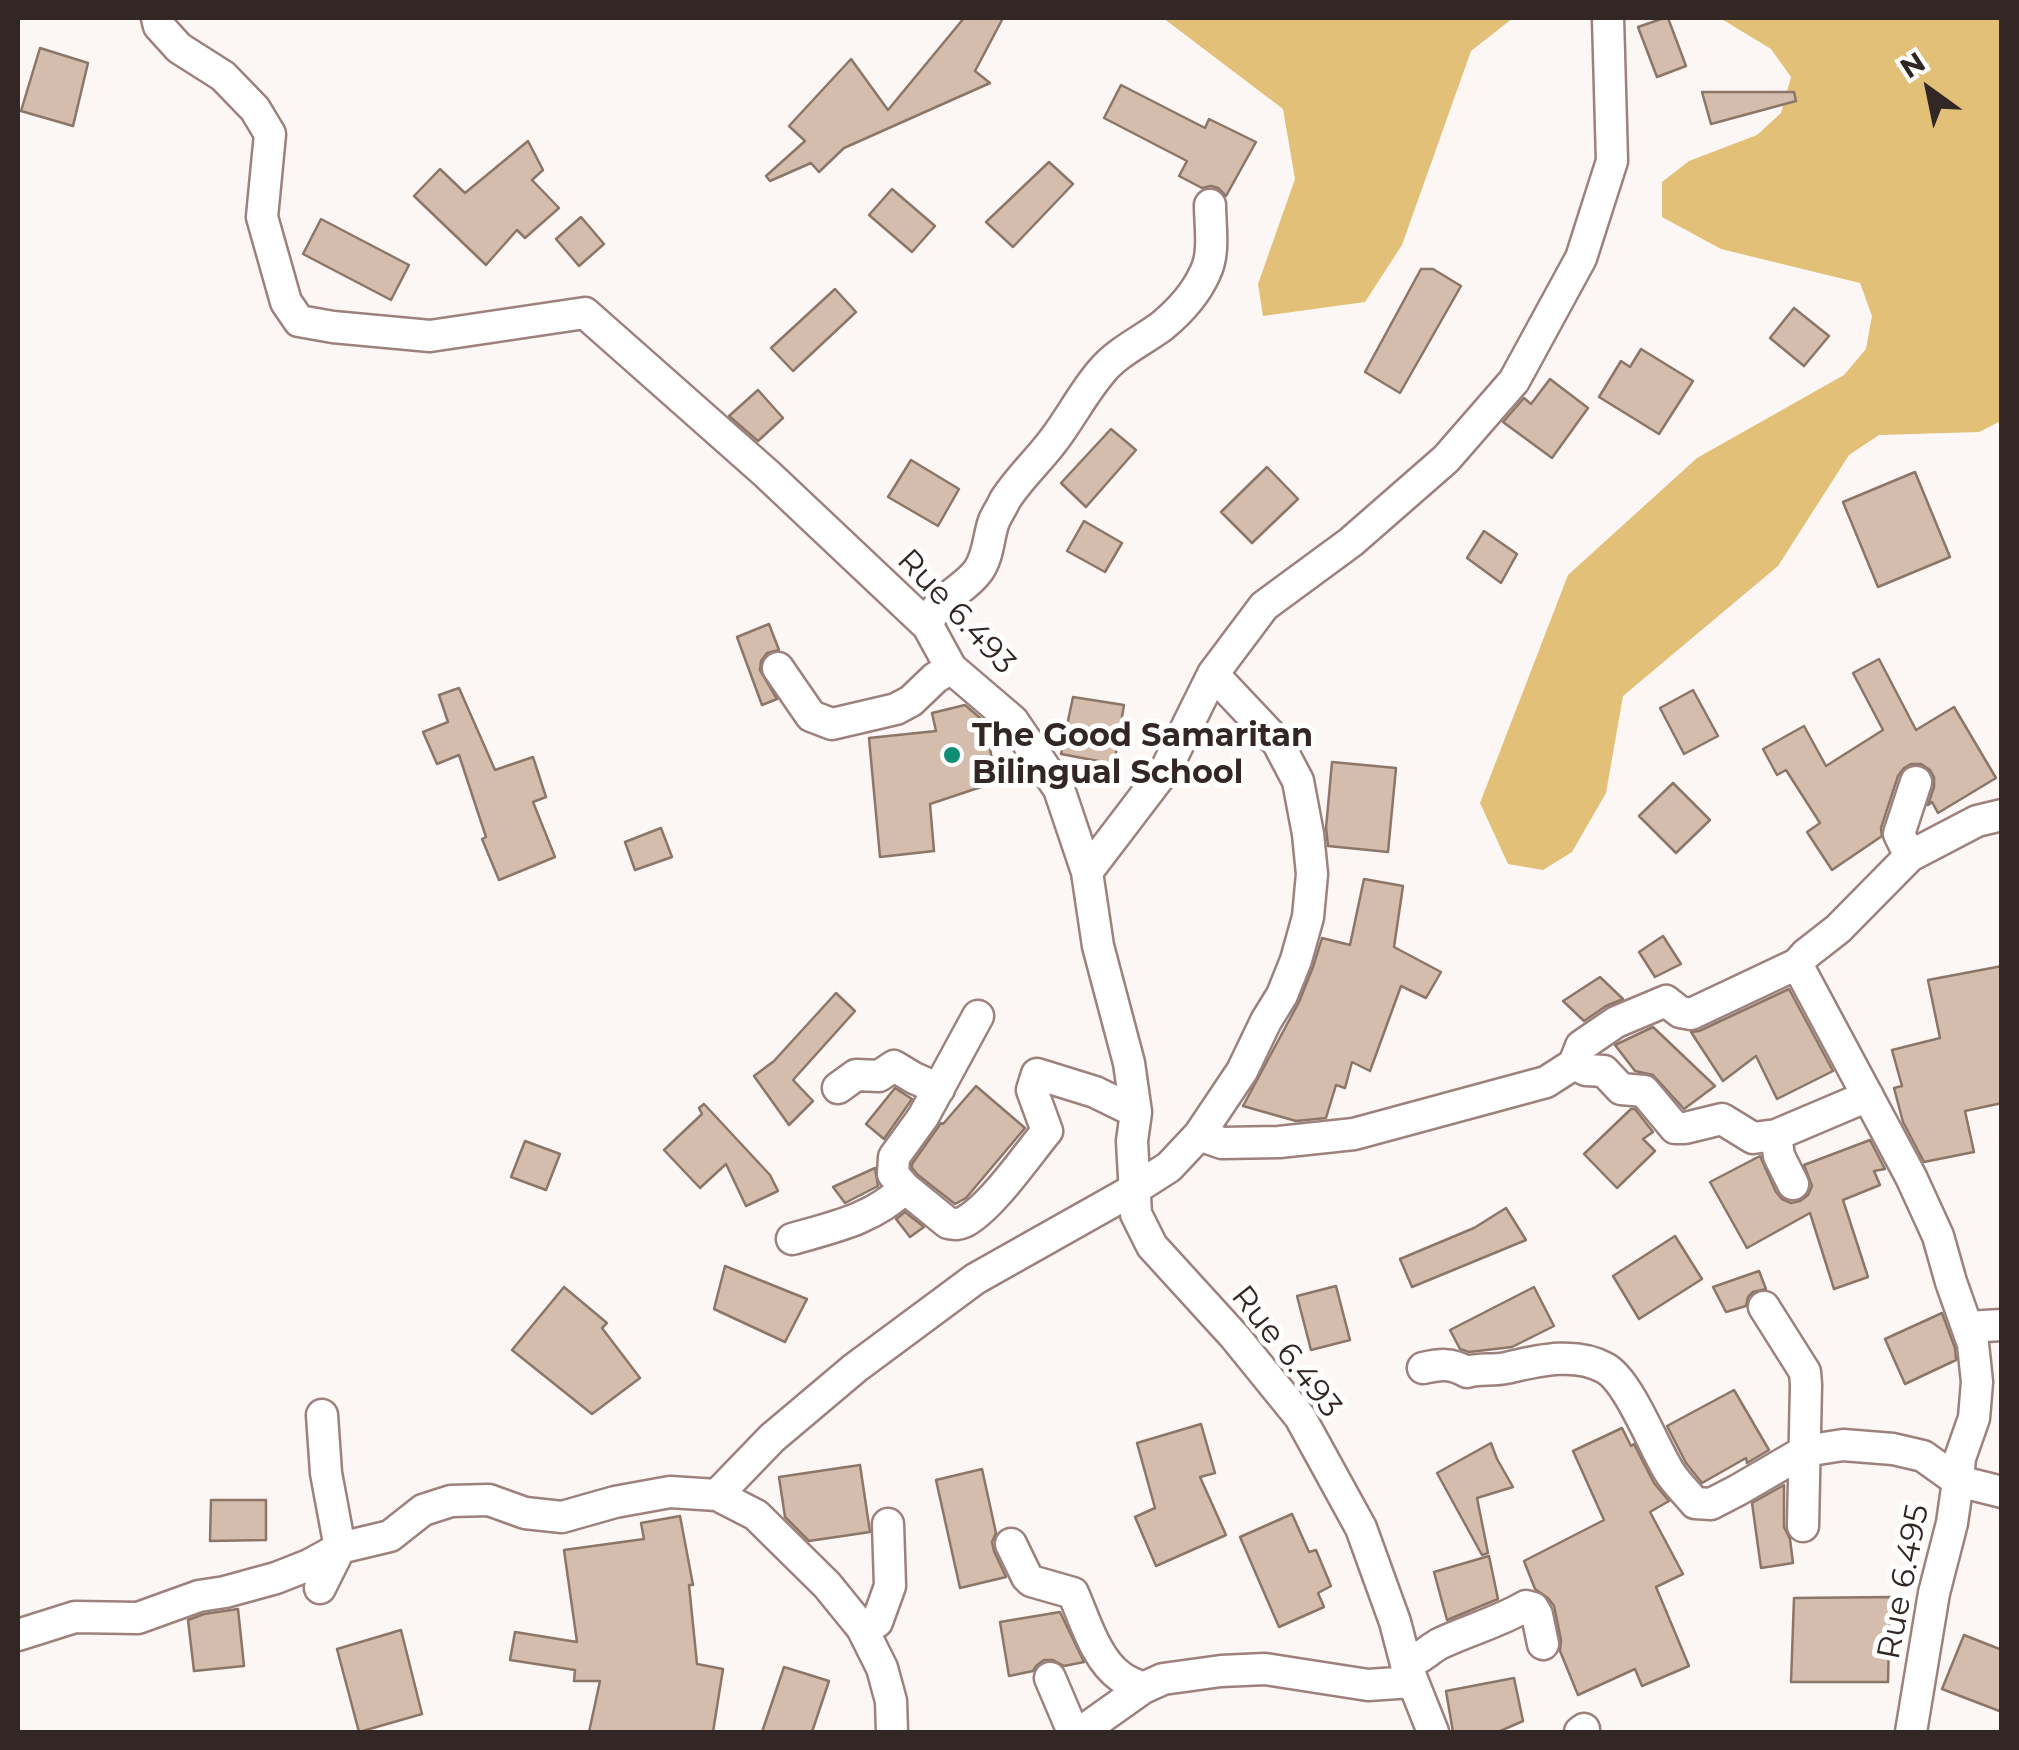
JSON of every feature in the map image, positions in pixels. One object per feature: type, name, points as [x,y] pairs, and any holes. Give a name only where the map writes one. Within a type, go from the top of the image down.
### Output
[{"type":"street","name":"Rue 6.493","points":[[157,18],[159,26],[179,48],[223,76],[255,108],[270,134],[262,217],[286,302],[298,320],[430,336],[585,312],[767,474],[928,626],[951,668],[1013,720],[1059,789],[1087,872],[1096,933],[1129,1064],[1136,1112],[1132,1140],[1136,1214],[1152,1246],[1300,1418],[1360,1528],[1433,1732]]},
{"type":"street","points":[[1087,872],[1166,766],[1213,674],[1264,606],[1351,542],[1446,459],[1514,381],[1581,258],[1612,161],[1608,18]]},
{"type":"street","points":[[928,626],[941,602],[980,569],[1005,500],[1051,444],[1102,370],[1162,326],[1194,291],[1210,260],[1210,205]]},
{"type":"street","points":[[778,668],[811,716],[840,724],[911,702],[951,668]]},
{"type":"street","points":[[717,1495],[772,1438],[854,1368],[975,1279],[1169,1167],[1199,1135],[1242,1071],[1282,996],[1296,960],[1308,917],[1312,874],[1298,781],[1278,743],[1213,674]]},
{"type":"street","points":[[1910,856],[1899,834],[1916,782]]},
{"type":"street","points":[[1199,1135],[1222,1143],[1354,1134],[1546,1082],[1574,1064],[1581,1046],[1616,1022],[1666,1001],[1680,1012],[1690,1014],[1797,964],[1838,929],[1910,856],[1977,821],[2002,814]]},
{"type":"street","points":[[1797,964],[1911,1177],[1938,1236],[1973,1344],[1977,1382],[1974,1418],[1960,1458],[1958,1481],[2002,1492]]},
{"type":"street","points":[[978,1016],[923,1117],[894,1158],[893,1174],[948,1223],[965,1221],[986,1204],[1046,1130],[1032,1090],[1037,1074],[1095,1092],[1136,1112]]},
{"type":"street","points":[[1574,1064],[1586,1070],[1604,1071],[1621,1090],[1644,1091],[1674,1128],[1722,1119],[1752,1138],[1776,1135],[1868,1096]]},
{"type":"street","points":[[838,1088],[856,1075],[879,1076],[894,1066],[939,1089]]},
{"type":"street","points":[[1776,1135],[1778,1156],[1793,1184]]},
{"type":"street","points":[[792,1238],[854,1222],[905,1188]]},
{"type":"street","points":[[1764,1307],[1805,1372],[1803,1526]]},
{"type":"street","points":[[1967,1327],[2002,1324]]},
{"type":"street","name":"Rue 6.495","points":[[1424,1368],[1444,1363],[1467,1372],[1503,1370],[1531,1362],[1562,1360],[1582,1360],[1605,1368],[1632,1401],[1671,1474],[1695,1503],[1711,1504],[1805,1451],[1843,1446],[1894,1449],[1923,1456],[1958,1481],[1934,1594],[1912,1732]]},
{"type":"street","points":[[320,1588],[340,1548],[326,1473],[322,1415]]},
{"type":"street","points":[[18,1635],[75,1616],[138,1618],[198,1596],[276,1578],[340,1548],[390,1536],[423,1510],[451,1501],[489,1500],[524,1513],[562,1516],[670,1492],[717,1495],[756,1515],[827,1586],[862,1628],[882,1668],[891,1701],[892,1732]]},
{"type":"street","points":[[862,1628],[877,1622],[890,1586],[888,1524]]},
{"type":"street","points":[[1012,1544],[1031,1581],[1073,1593],[1106,1661],[1118,1676],[1143,1688]]},
{"type":"street","points":[[1050,1678],[1077,1732],[1163,1679],[1221,1670],[1264,1669],[1368,1685],[1409,1673],[1418,1660],[1438,1645],[1526,1606],[1537,1615],[1542,1644]]},
{"type":"shaded area","points":[[1163,18],[1513,18],[1471,51],[1402,245],[1365,302],[1263,316],[1258,284],[1295,179],[1283,109]]},
{"type":"shaded area","points":[[1720,18],[2001,18],[2001,421],[1979,432],[1879,435],[1849,455],[1778,566],[1623,696],[1606,793],[1572,852],[1543,870],[1508,864],[1480,803],[1568,575],[1697,458],[1844,375],[1866,349],[1872,316],[1860,283],[1721,249],[1662,217],[1662,182],[1689,161],[1757,135],[1781,113],[1791,77],[1771,49]]},
{"type":"building","points":[[964,18],[1003,18],[975,71],[990,83],[844,148],[819,172],[811,163],[770,181],[766,176],[805,141],[789,126],[851,59],[888,110]]},
{"type":"building","points":[[1668,18],[1686,66],[1657,77],[1638,27]]},
{"type":"building","points":[[40,48],[88,63],[73,126],[21,111]]},
{"type":"building","points":[[1121,85],[1205,128],[1209,119],[1256,142],[1226,196],[1218,188],[1202,188],[1179,176],[1187,161],[1104,118]]},
{"type":"building","points":[[1702,92],[1794,92],[1796,101],[1711,124]]},
{"type":"building","points":[[528,141],[543,170],[532,180],[559,208],[525,238],[517,230],[486,265],[414,196],[440,169],[465,193]]},
{"type":"building","points":[[1049,162],[1073,184],[1013,247],[986,222]]},
{"type":"building","points":[[892,189],[935,226],[912,252],[869,215]]},
{"type":"building","points":[[581,217],[604,244],[579,266],[556,239]]},
{"type":"building","points":[[321,219],[409,265],[391,300],[303,254]]},
{"type":"building","points":[[1421,269],[1433,269],[1461,286],[1400,393],[1365,372]]},
{"type":"building","points":[[835,289],[856,312],[793,371],[771,348]]},
{"type":"building","points":[[1794,308],[1829,336],[1804,366],[1770,338]]},
{"type":"building","points":[[1641,349],[1693,381],[1659,434],[1599,397],[1621,361],[1630,367]]},
{"type":"building","points":[[1550,379],[1588,408],[1552,458],[1503,422],[1524,398],[1531,404]]},
{"type":"building","points":[[758,390],[783,418],[758,441],[729,416]]},
{"type":"building","points":[[1111,429],[1136,450],[1086,507],[1061,483]]},
{"type":"building","points":[[911,460],[959,489],[938,526],[888,497]]},
{"type":"building","points":[[1267,467],[1298,499],[1252,543],[1221,512]]},
{"type":"building","points":[[1915,472],[1950,557],[1878,587],[1843,502]]},
{"type":"building","points":[[1084,521],[1122,543],[1105,572],[1067,551]]},
{"type":"building","points":[[1484,531],[1517,554],[1501,583],[1467,558]]},
{"type":"building","points":[[769,624],[779,650],[767,653],[760,670],[777,699],[762,705],[737,637]]},
{"type":"building","points":[[1879,659],[1916,730],[1954,707],[1996,778],[1938,813],[1932,802],[1928,805],[1934,777],[1921,764],[1911,764],[1898,776],[1881,828],[1882,836],[1832,870],[1807,832],[1820,823],[1786,770],[1777,775],[1763,749],[1804,726],[1826,766],[1883,730],[1853,673]]},
{"type":"building","points":[[459,688],[495,770],[533,757],[546,797],[533,802],[555,857],[499,880],[482,839],[486,837],[459,755],[437,764],[423,732],[448,722],[439,695]]},
{"type":"building","points":[[1693,690],[1718,736],[1684,754],[1660,708]]},
{"type":"building","points":[[1073,697],[1124,705],[1114,764],[1061,754]]},
{"type":"building","points":[[965,705],[994,730],[987,732],[996,782],[930,804],[934,851],[880,857],[869,738],[936,731],[932,713]]},
{"type":"building","points":[[1332,762],[1396,768],[1388,852],[1328,846]]},
{"type":"building","points":[[1673,783],[1710,820],[1676,853],[1639,816]]},
{"type":"building","points":[[661,828],[672,857],[635,870],[625,842]]},
{"type":"building","points":[[1364,879],[1403,886],[1394,947],[1441,972],[1426,998],[1401,986],[1370,1071],[1352,1062],[1345,1088],[1336,1085],[1326,1118],[1296,1121],[1243,1106],[1299,1002],[1322,938],[1350,945]]},
{"type":"building","points":[[1663,936],[1681,964],[1655,977],[1639,952]]},
{"type":"building","points":[[2002,966],[2002,1103],[1965,1111],[1974,1152],[1924,1162],[1903,1122],[1894,1088],[1902,1086],[1892,1050],[1940,1038],[1928,980]]},
{"type":"building","points":[[1600,977],[1623,999],[1584,1021],[1563,1001]]},
{"type":"building","points":[[1789,989],[1833,1071],[1777,1099],[1756,1056],[1723,1081],[1691,1032]]},
{"type":"building","points":[[836,993],[855,1011],[793,1080],[813,1101],[789,1125],[754,1076],[774,1061]]},
{"type":"building","points":[[1653,1027],[1715,1086],[1684,1109],[1653,1075],[1635,1071],[1615,1045]]},
{"type":"building","points":[[976,1086],[1025,1128],[966,1198],[955,1204],[918,1175],[912,1164],[941,1123]]},
{"type":"building","points":[[895,1088],[912,1099],[884,1139],[866,1124]]},
{"type":"building","points":[[704,1104],[770,1175],[778,1191],[746,1206],[726,1164],[700,1188],[664,1150],[702,1114],[699,1108]]},
{"type":"building","points":[[1631,1109],[1653,1132],[1643,1139],[1655,1151],[1617,1188],[1584,1154]]},
{"type":"building","points":[[1870,1140],[1885,1169],[1874,1171],[1880,1185],[1843,1200],[1868,1277],[1834,1289],[1810,1213],[1747,1248],[1710,1182],[1760,1156],[1782,1199],[1800,1201],[1812,1186],[1804,1165]]},
{"type":"building","points":[[525,1141],[560,1154],[546,1190],[511,1177]]},
{"type":"building","points":[[875,1168],[878,1186],[845,1203],[833,1187]]},
{"type":"building","points":[[1506,1208],[1526,1240],[1412,1287],[1400,1259],[1474,1228]]},
{"type":"building","points":[[905,1212],[924,1227],[910,1237],[896,1219]]},
{"type":"building","points":[[1675,1236],[1702,1279],[1639,1319],[1613,1276]]},
{"type":"building","points":[[725,1266],[807,1299],[785,1342],[714,1309]]},
{"type":"building","points":[[1759,1271],[1766,1289],[1753,1292],[1746,1306],[1726,1312],[1713,1287]]},
{"type":"building","points":[[1336,1286],[1350,1340],[1311,1350],[1297,1296]]},
{"type":"building","points":[[564,1287],[607,1323],[602,1328],[640,1378],[592,1414],[512,1350]]},
{"type":"building","points":[[1534,1287],[1554,1326],[1512,1347],[1469,1352],[1460,1349],[1450,1330]]},
{"type":"building","points":[[1942,1313],[1956,1360],[1905,1384],[1885,1339]]},
{"type":"building","points":[[1734,1390],[1769,1450],[1702,1483],[1686,1463],[1667,1426]]},
{"type":"building","points":[[1201,1424],[1215,1473],[1200,1477],[1226,1535],[1156,1566],[1135,1517],[1155,1508],[1137,1443]]},
{"type":"building","points":[[1622,1428],[1669,1501],[1650,1512],[1683,1574],[1656,1587],[1689,1666],[1642,1686],[1635,1669],[1578,1695],[1560,1651],[1554,1606],[1535,1589],[1524,1561],[1604,1520],[1573,1451]]},
{"type":"building","points":[[1491,1443],[1513,1487],[1477,1498],[1488,1553],[1482,1555],[1437,1473]]},
{"type":"building","points":[[860,1465],[870,1532],[809,1541],[785,1517],[779,1477]]},
{"type":"building","points":[[982,1469],[996,1533],[994,1551],[1006,1577],[960,1588],[936,1480]]},
{"type":"building","points":[[1784,1485],[1784,1527],[1793,1563],[1761,1568],[1752,1503]]},
{"type":"building","points":[[211,1500],[266,1500],[266,1540],[210,1541]]},
{"type":"building","points":[[1292,1514],[1309,1552],[1316,1550],[1331,1586],[1318,1593],[1324,1607],[1279,1627],[1240,1537]]},
{"type":"building","points":[[680,1516],[693,1585],[689,1585],[697,1664],[723,1669],[713,1732],[589,1732],[600,1681],[574,1681],[575,1670],[510,1660],[515,1632],[577,1642],[564,1550],[644,1539],[641,1523]]},
{"type":"building","points":[[1489,1556],[1498,1599],[1447,1620],[1434,1572]]},
{"type":"building","points":[[1890,1597],[1888,1682],[1791,1682],[1794,1598]]},
{"type":"building","points":[[238,1609],[244,1666],[194,1671],[188,1620]]},
{"type":"building","points":[[1060,1612],[1084,1662],[1064,1666],[1044,1660],[1033,1671],[1009,1676],[1000,1622]]},
{"type":"building","points":[[401,1630],[422,1714],[359,1732],[337,1649]]},
{"type":"building","points":[[1964,1635],[2002,1650],[2002,1712],[1942,1689]]},
{"type":"building","points":[[784,1667],[829,1681],[812,1732],[762,1732]]},
{"type":"building","points":[[1514,1678],[1523,1721],[1498,1732],[1453,1732],[1446,1691]]},
{"type":"place","name":"The Good Samaritan Bilingual School","points":[[952,755]]}]
